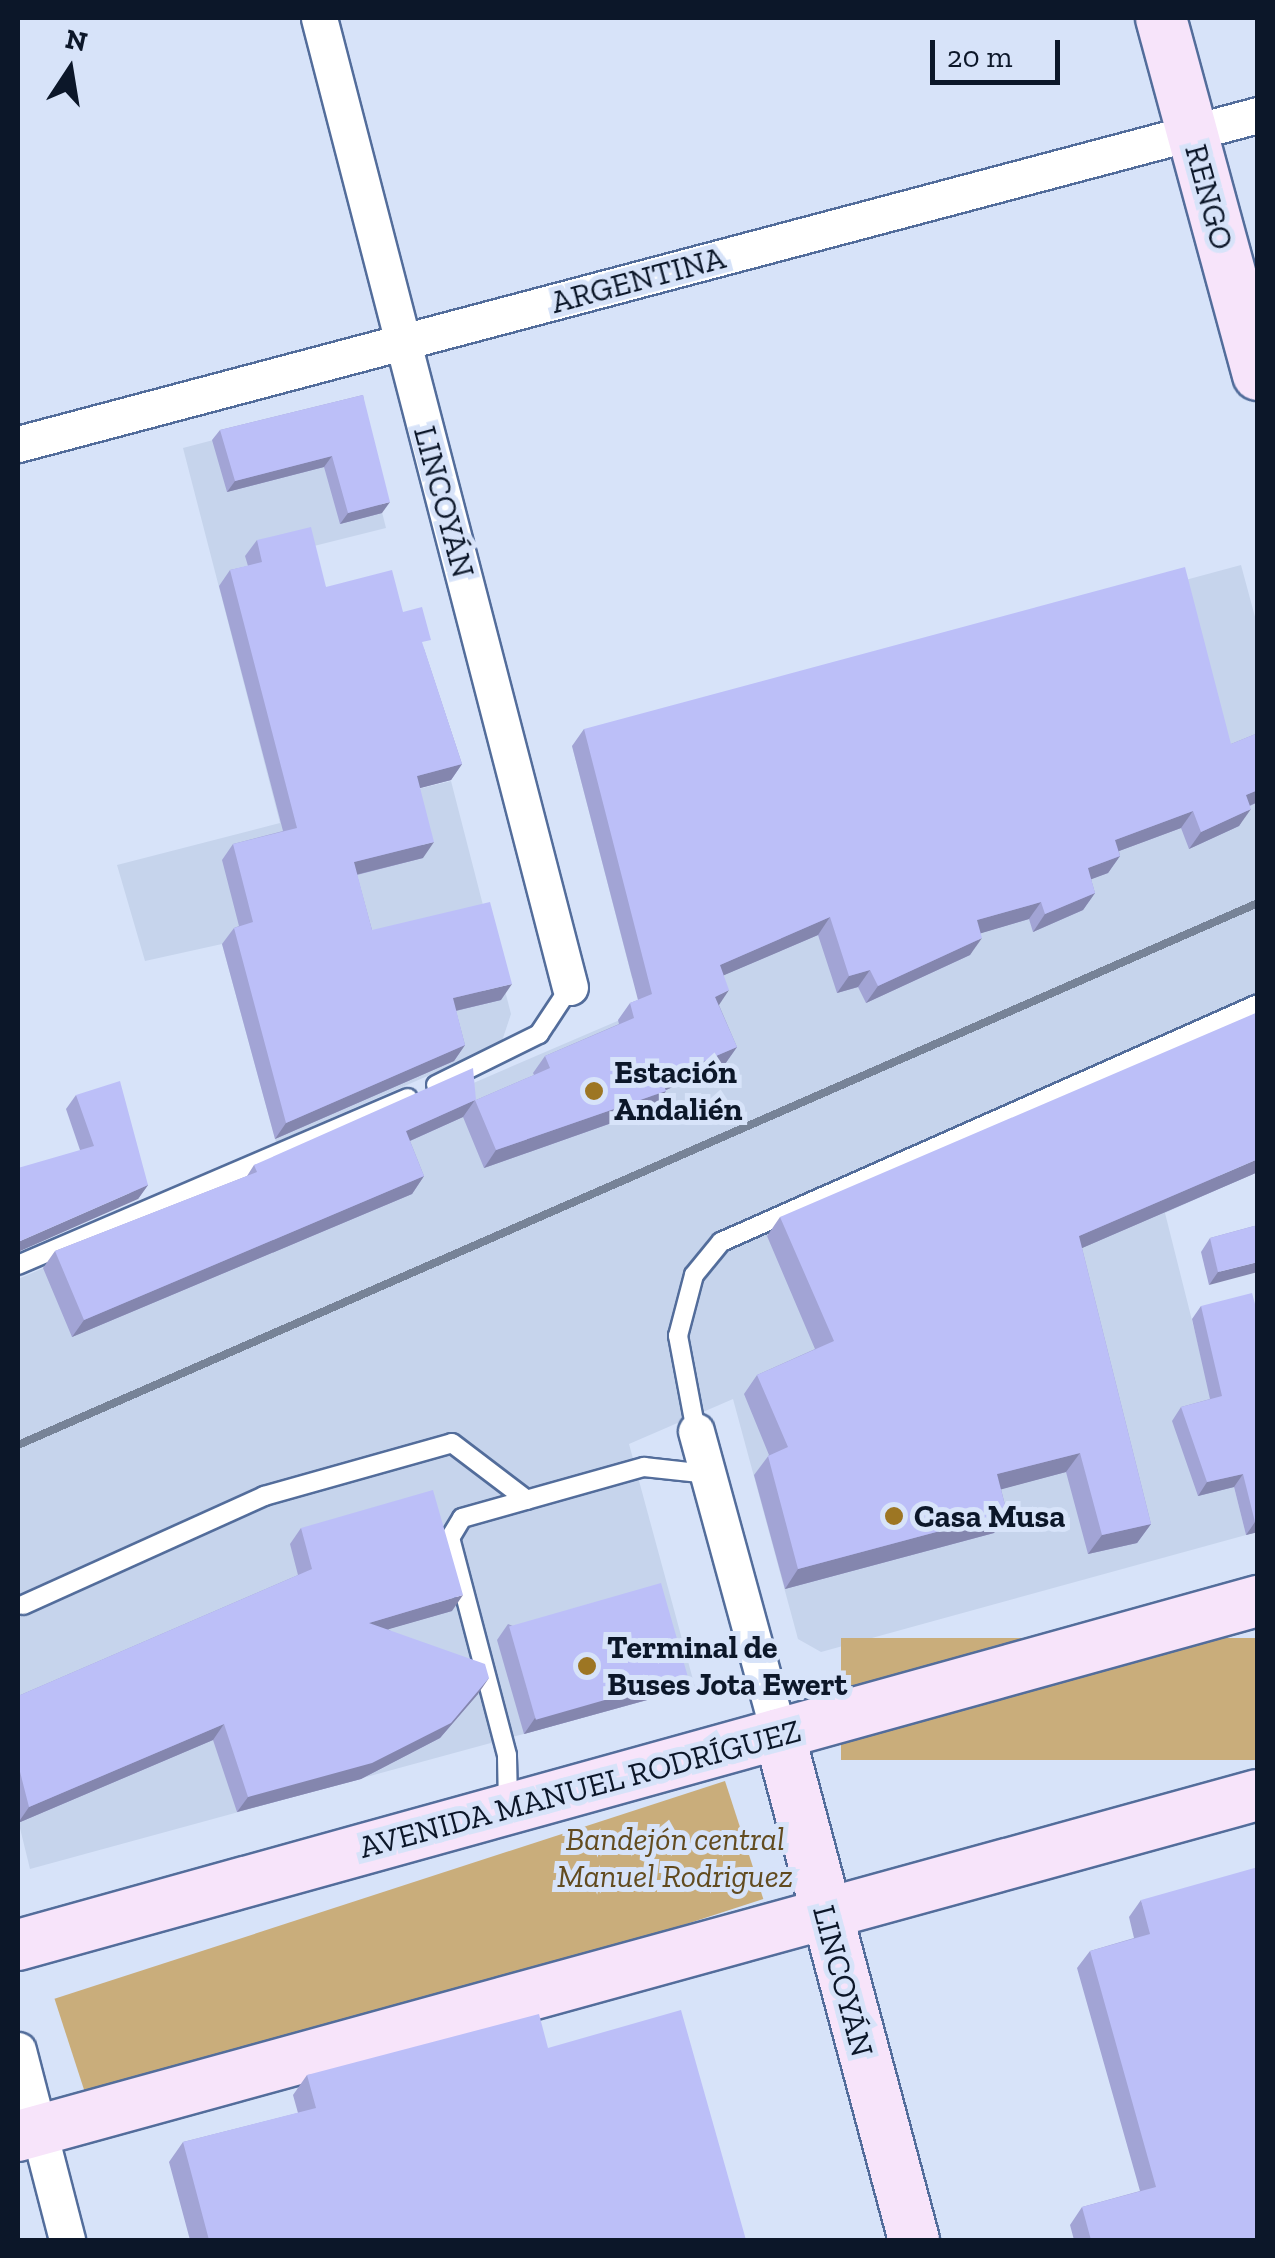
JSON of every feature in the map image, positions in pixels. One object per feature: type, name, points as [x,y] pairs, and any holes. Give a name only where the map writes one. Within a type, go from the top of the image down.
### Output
[{"type":"main road","name":"RENGO","points":[[1161,18],[1258,376]]},
{"type":"main road","name":"AVENIDA MANUEL RODRÍGUEZ","points":[[18,1945],[1258,1601]]},
{"type":"main road","name":"LINCOYÁN","points":[[779,1734],[914,2240]]},
{"type":"main road","points":[[27,2133],[1258,1794]]},
{"type":"street","name":"LINCOYÁN","points":[[319,18],[570,987]]},
{"type":"street","name":"ARGENTINA","points":[[18,444],[1258,115]]},
{"type":"street","name":"LINCOYÁN","points":[[696,1431],[779,1734]]},
{"type":"street","points":[[18,2050],[27,2133],[67,2240]]},
{"type":"lane","points":[[18,1265],[513,1049],[539,1034],[570,987]]},
{"type":"lane","points":[[696,1431],[678,1336],[694,1275],[721,1242],[1258,1004]]},
{"type":"lane","points":[[23,1605],[264,1496],[452,1444],[527,1500]]},
{"type":"lane","points":[[508,1809],[507,1756],[450,1538],[462,1518],[644,1467],[707,1474]]},
{"type":"shaded area","points":[[346,405],[357,412],[386,528],[302,549],[365,802],[451,781],[511,1014],[501,1044],[276,1142],[222,944],[145,961],[117,865],[280,823],[183,448]]},
{"type":"shaded area","points":[[1241,565],[1258,628],[1257,1172],[1165,1213],[1246,1535],[821,1652],[798,1639],[733,1399],[629,1444],[695,1687],[30,1869],[18,1820],[18,1279],[657,1004],[650,974],[632,978],[572,746]]},
{"type":"green space","points":[[841,1638],[1257,1638],[1257,1760],[841,1760]]},
{"type":"green space","name":"Bandejón central Manuel Rodriguez","points":[[725,1781],[763,1899],[93,2117],[55,1999]]},
{"type":"building","points":[[363,395],[390,502],[348,513],[332,456],[235,481],[220,430]]},
{"type":"building","points":[[311,527],[326,587],[392,570],[403,612],[422,607],[431,640],[422,642],[462,764],[417,776],[434,842],[354,862],[372,930],[490,902],[512,984],[453,998],[465,1045],[286,1123],[234,928],[253,922],[233,844],[297,828],[230,570],[262,562],[257,540]]},
{"type":"building","points":[[1185,567],[1231,744],[1258,733],[1258,790],[1246,795],[1251,809],[1201,832],[1193,811],[1115,840],[1120,856],[1088,868],[1095,893],[1045,914],[1041,902],[977,920],[982,938],[878,986],[870,970],[849,976],[830,917],[720,965],[729,990],[715,997],[737,1047],[662,1079],[666,1091],[496,1150],[475,1100],[406,1131],[424,1176],[84,1320],[55,1251],[257,1172],[254,1165],[473,1068],[476,1100],[550,1068],[545,1056],[634,1018],[630,1003],[652,994],[584,729]]},
{"type":"building","points":[[1258,1012],[1258,1159],[1079,1236],[1151,1524],[1102,1535],[1080,1453],[997,1474],[1007,1513],[798,1569],[768,1456],[788,1447],[757,1375],[834,1341],[780,1217]]},
{"type":"building","points":[[120,1081],[148,1185],[18,1242],[18,1168],[94,1146],[76,1095]]},
{"type":"building","points":[[1258,1225],[1258,1262],[1218,1272],[1210,1238]]},
{"type":"building","points":[[1252,1293],[1258,1315],[1255,1522],[1243,1474],[1207,1482],[1181,1407],[1222,1396],[1201,1306]]},
{"type":"building","points":[[433,1490],[463,1595],[369,1623],[485,1664],[489,1678],[451,1723],[372,1763],[248,1797],[224,1724],[29,1807],[18,1764],[18,1696],[312,1569],[301,1528]]},
{"type":"building","name":"Terminal de Buses Jota Ewert","points":[[661,1583],[688,1676],[536,1720],[509,1627]]},
{"type":"building","points":[[1258,1867],[1258,2240],[1091,2240],[1082,2207],[1156,2187],[1090,1951],[1150,1934],[1141,1900]]},
{"type":"building","points":[[681,2010],[746,2240],[209,2240],[183,2142],[316,2108],[307,2075],[539,2014],[548,2048]]},
{"type":"railway","points":[[18,1445],[1258,903]]},
{"type":"place","name":"Estación Andalién","points":[[594,1091]]},
{"type":"place","name":"Casa Musa","points":[[894,1516]]},
{"type":"place","name":"Terminal de Buses Jota Ewert","points":[[587,1666]]}]
